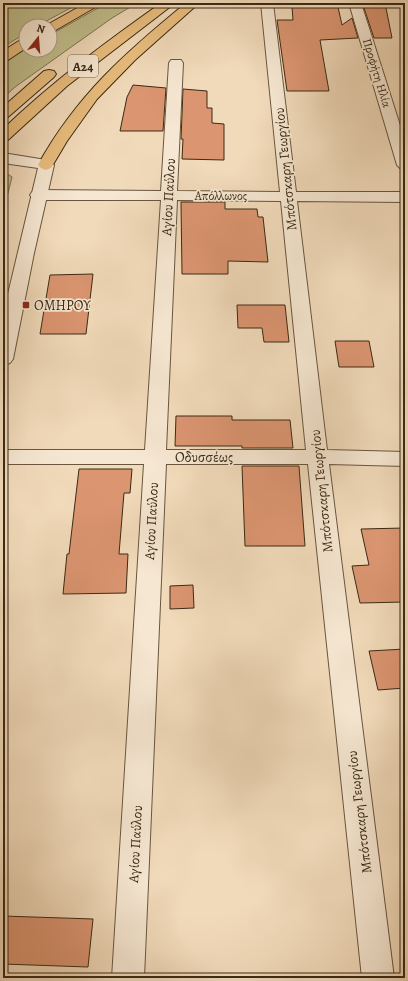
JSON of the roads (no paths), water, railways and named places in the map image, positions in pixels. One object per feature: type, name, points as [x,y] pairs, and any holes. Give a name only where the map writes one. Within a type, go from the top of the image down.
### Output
[{"type":"highway","points":[[58,24],[95,3]]},
{"type":"highway","name":"Α24","points":[[3,137],[41,100],[65,80],[169,3]]},
{"type":"highway","points":[[46,165],[57,145],[75,119],[107,80],[125,62],[193,3]]},
{"type":"highway","points":[[3,57],[18,47]]},
{"type":"highway","name":"Α24","points":[[3,114],[61,65]]},
{"type":"street","name":"Μπότσκαρη Γεωργίου","points":[[267,3],[378,978]]},
{"type":"street","name":"Προφήτη Ηλία","points":[[355,3],[405,165]]},
{"type":"street","name":"Αγίου Παύλου","points":[[128,978],[154,458],[176,63]]},
{"type":"street","points":[[3,158],[46,165],[38,195],[3,359]]},
{"type":"street","name":"Απόλλωνος","points":[[38,195],[405,197]]},
{"type":"street","name":"Οδυσσέως","points":[[3,457],[318,457],[405,459]]},
{"type":"place","name":"ΟΜΗΡΟΥ","points":[[26,305]]}]
